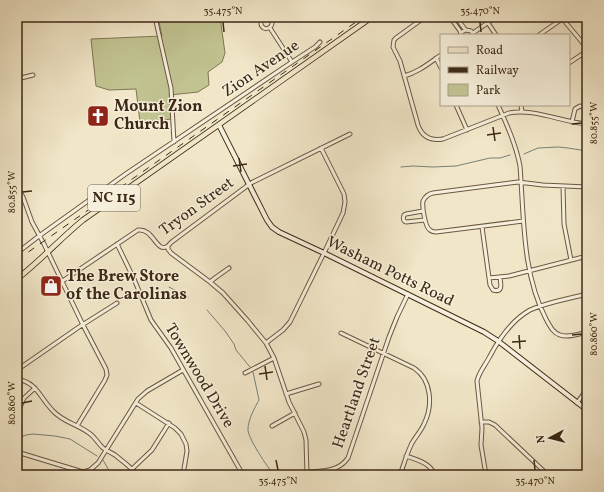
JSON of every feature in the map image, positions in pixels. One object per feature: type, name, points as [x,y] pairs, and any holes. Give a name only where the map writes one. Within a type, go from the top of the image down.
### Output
[{"type":"main road","name":"NC 115","points":[[17,279],[83,220],[372,17]]},
{"type":"street","points":[[155,17],[171,88],[174,142]]},
{"type":"street","points":[[266,17],[272,18],[270,28],[264,28],[261,24],[261,20],[266,17]]},
{"type":"street","points":[[425,17],[396,38],[394,40],[393,47],[400,61],[420,130],[430,139],[439,140],[448,138],[509,113],[522,112],[587,124],[587,119]]},
{"type":"street","points":[[450,17],[460,31],[460,34]]},
{"type":"street","points":[[456,17],[464,28],[471,31],[473,34],[496,17]]},
{"type":"street","points":[[540,34],[561,18],[587,48]]},
{"type":"street","points":[[488,23],[495,34]]},
{"type":"street","points":[[270,28],[292,62]]},
{"type":"street","points":[[461,34],[466,30]]},
{"type":"street","name":"Zion Avenue","points":[[17,253],[123,176],[315,47],[320,42]]},
{"type":"street","points":[[570,62],[587,51]]},
{"type":"street","points":[[404,76],[423,68],[440,55]]},
{"type":"street","points":[[436,58],[440,66]]},
{"type":"street","points":[[17,79],[33,75]]},
{"type":"street","points":[[456,106],[467,130]]},
{"type":"street","points":[[498,106],[516,150],[520,166],[523,221],[527,257],[540,307],[552,329],[557,334],[566,336],[587,332]]},
{"type":"street","points":[[521,106],[522,112]]},
{"type":"street","points":[[572,122],[575,109],[580,106],[586,108],[587,110]]},
{"type":"street","name":"Washam Potts Road","points":[[219,125],[267,220],[272,227],[279,232],[479,329],[498,341],[587,410]]},
{"type":"street","name":"Tryon Street","points":[[61,282],[136,231],[144,230],[149,233],[160,246],[168,246],[249,184],[350,134]]},
{"type":"street","points":[[17,138],[19,154],[17,163]]},
{"type":"street","points":[[266,343],[283,330],[290,322],[345,206],[343,192],[321,148]]},
{"type":"street","points":[[523,221],[436,232],[427,227],[423,203],[426,196],[430,194],[511,182],[587,188]]},
{"type":"street","points":[[563,186],[564,224],[570,260]]},
{"type":"street","points":[[17,187],[23,197],[30,219],[107,372],[105,380],[76,426]]},
{"type":"street","points":[[424,211],[406,214],[404,215],[403,219],[406,222],[425,220]]},
{"type":"street","points":[[482,227],[491,289],[495,291],[498,290],[501,286],[500,278]]},
{"type":"street","name":"Townwood Drive","points":[[117,244],[134,279],[149,317],[171,348],[243,475]]},
{"type":"street","points":[[168,246],[171,253],[210,282],[229,300],[266,343],[274,358],[286,394],[305,435],[307,474]]},
{"type":"street","points":[[489,278],[500,278],[587,256]]},
{"type":"street","points":[[210,282],[230,268]]},
{"type":"street","name":"Heartland Street","points":[[307,474],[335,469],[341,466],[350,454],[383,353],[408,294]]},
{"type":"street","points":[[486,475],[481,445],[481,422],[477,384],[478,378],[498,341],[517,320],[531,310],[587,294]]},
{"type":"street","points":[[17,370],[117,303]]},
{"type":"street","points":[[341,333],[417,370],[424,378],[428,388],[429,405],[427,417],[423,427],[412,443],[400,475]]},
{"type":"street","points":[[245,373],[274,358]]},
{"type":"street","points":[[17,452],[83,472],[88,472],[96,466],[138,399],[147,391],[183,370]]},
{"type":"street","points":[[17,378],[28,382],[35,388],[48,406],[58,416],[93,436],[102,447],[117,457],[138,475]]},
{"type":"street","points":[[286,394],[319,384]]},
{"type":"street","points":[[17,414],[24,398],[35,388]]},
{"type":"street","points":[[577,403],[587,390]]},
{"type":"street","points":[[136,403],[168,423],[181,434],[187,447],[183,475]]},
{"type":"street","points":[[272,426],[295,413]]},
{"type":"street","points":[[481,422],[489,422],[495,425],[548,475]]},
{"type":"street","points":[[132,469],[152,450],[168,423]]},
{"type":"street","points":[[406,456],[426,463],[435,475]]},
{"type":"street","points":[[491,475],[506,474]]},
{"type":"green space","points":[[158,17],[220,17],[225,53],[222,62],[208,72],[209,85],[198,92],[170,95],[172,119],[140,122],[136,89],[109,90],[96,86],[91,39],[162,36]]},
{"type":"waterway","points":[[237,22],[238,17]]},
{"type":"waterway","points":[[524,154],[538,148],[558,147],[587,151]]},
{"type":"waterway","points":[[401,167],[456,166],[510,155]]},
{"type":"waterway","points":[[169,287],[188,297]]},
{"type":"waterway","points":[[207,310],[225,331],[234,344],[236,350],[250,367]]},
{"type":"waterway","points":[[253,372],[259,400],[252,414],[248,429],[251,439],[258,452],[274,475]]},
{"type":"waterway","points":[[17,439],[33,434],[70,439],[97,456]]},
{"type":"waterway","points":[[103,460],[113,475]]},
{"type":"railway","points":[[17,260],[363,17]]},
{"type":"place","name":"Mount Zion Church","points":[[98,116]]},
{"type":"place","name":"The Brew Store of the Carolinas","points":[[51,286]]}]
